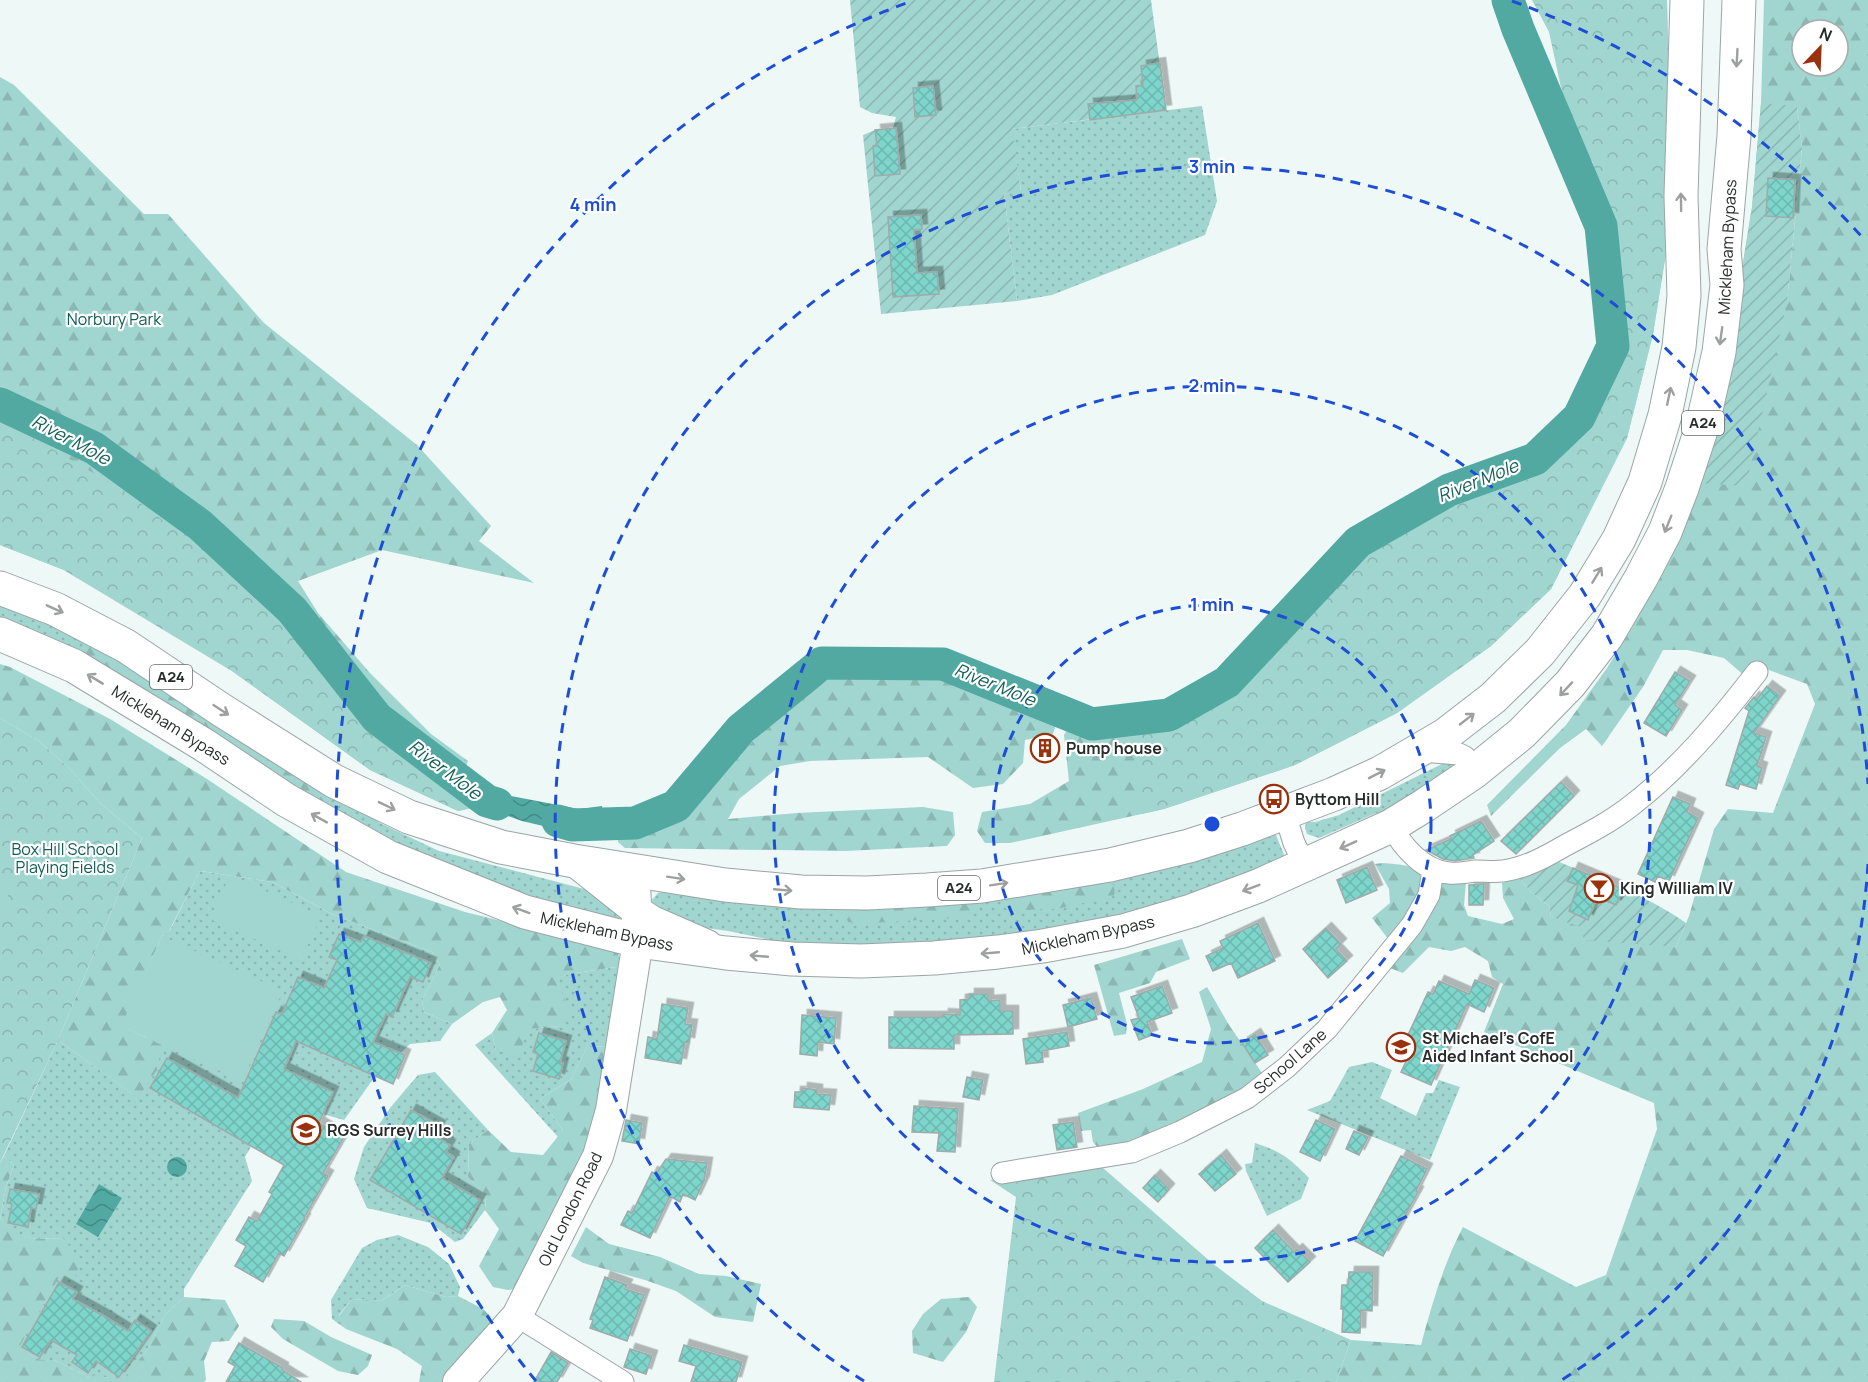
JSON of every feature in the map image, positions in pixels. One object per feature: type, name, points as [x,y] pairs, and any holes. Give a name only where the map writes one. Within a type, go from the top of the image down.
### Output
[{"type":"highway","name":"A24","points":[[0,588],[55,609],[126,646],[220,710],[334,781],[409,817],[501,847],[574,861],[725,885],[801,892],[867,892],[982,886],[1121,863],[1189,846],[1285,814],[1380,773],[1445,735],[1493,698],[1540,652],[1585,595],[1619,539],[1645,482],[1665,415],[1679,347],[1684,296],[1681,196],[1687,0]]},
{"type":"highway","name":"Mickleham Bypass","points":[[0,634],[74,666],[204,745],[286,800],[388,857],[525,912],[638,926],[726,953],[792,959],[861,961],[934,958],[1032,947],[1123,931],[1191,911],[1258,886],[1391,826],[1474,772],[1522,733],[1562,693],[1607,636],[1665,532],[1682,488],[1704,416],[1719,352],[1727,285],[1724,249],[1734,136],[1739,0]]},
{"type":"main road","points":[[574,861],[638,926]]},
{"type":"main road","name":"Old London Road","points":[[458,1382],[518,1316],[598,1156],[611,1110],[638,926],[635,885],[627,870]]},
{"type":"street","points":[[1391,826],[1398,839],[1413,855],[1433,870],[1450,873],[1503,871],[1526,866],[1602,826],[1631,806],[1659,782],[1728,708],[1756,672]]},
{"type":"street","points":[[1418,751],[1459,754],[1465,757],[1474,772]]},
{"type":"street","points":[[1285,814],[1294,843],[1305,865]]},
{"type":"street","name":"School Lane","points":[[1002,1173],[1132,1152],[1179,1132],[1247,1098],[1287,1067],[1327,1029],[1412,925],[1429,895],[1433,870]]},
{"type":"street","points":[[518,1316],[623,1382]]},
{"type":"green space","points":[[850,0],[1151,0],[1166,110],[1012,129],[1021,191],[1004,192],[1017,301],[881,314],[863,135],[875,130],[893,128],[896,117],[872,113],[860,107]]},
{"type":"green space","points":[[1532,0],[1667,0],[1670,99],[1666,253],[1653,334],[1627,438],[1551,589],[1491,646],[1397,713],[1295,765],[1164,809],[1142,814],[1133,735],[1174,722],[1233,693],[1272,654],[1357,556],[1447,504],[1517,478],[1556,456],[1597,410],[1619,357],[1608,216],[1593,163],[1568,120],[1549,32]]},
{"type":"green space","points":[[1667,0],[1666,253],[1653,334],[1627,438],[1551,589],[1491,646],[1397,713],[1295,765],[1164,809],[1010,843],[985,843],[977,831],[982,812],[1030,804],[1069,781],[1064,735],[1069,727],[1098,736],[1133,735],[1158,740],[1192,763],[1556,456],[1597,410],[1619,357],[1608,216],[1593,163],[1568,120],[1591,125]]},
{"type":"green space","points":[[1764,0],[1868,0],[1868,1382],[1336,1382],[1351,1340],[1421,1345],[1444,1270],[1463,1227],[1576,1287],[1606,1275],[1657,1129],[1654,1103],[1484,1032],[1503,984],[1492,977],[1488,961],[1465,947],[1451,951],[1429,947],[1403,973],[1390,968],[1431,915],[1436,890],[1443,882],[1466,882],[1464,905],[1468,916],[1502,924],[1514,919],[1503,898],[1502,883],[1519,878],[1531,892],[1549,906],[1551,917],[1676,947],[1689,916],[1714,829],[1728,809],[1773,813],[1815,704],[1807,684],[1766,669],[1757,661],[1746,677],[1724,658],[1687,650],[1663,650],[1643,687],[1602,746],[1586,729],[1560,748],[1491,816],[1487,805],[1566,725],[1607,668],[1632,628],[1672,551],[1728,356],[1752,207],[1761,103]],"holes":[[[1797,106],[1802,148],[1787,302]]]},
{"type":"green space","name":"Norbury Park","points":[[0,77],[14,85],[144,214],[168,214],[264,323],[417,445],[491,526],[479,541],[534,583],[382,550],[298,581],[318,613],[370,673],[431,734],[468,761],[458,787],[472,808],[458,811],[370,770],[232,671],[64,570],[0,545]]},
{"type":"green space","points":[[1761,103],[1797,106],[1802,148],[1787,302],[1746,486],[1696,483],[1728,356],[1752,207]]},
{"type":"green space","points":[[1202,106],[1217,201],[1205,235],[1052,295],[1017,301],[1004,192],[1021,190],[1011,129]]},
{"type":"green space","points":[[0,419],[123,490],[248,585],[304,647],[367,723],[458,787],[472,808],[458,811],[370,770],[232,671],[64,570],[0,545]]},
{"type":"green space","points":[[0,601],[90,642],[84,660],[0,622]]},
{"type":"green space","points":[[90,642],[333,798],[321,808],[84,660],[80,648]]},
{"type":"green space","points":[[0,664],[110,719],[207,779],[346,872],[465,912],[616,949],[623,966],[569,974],[556,979],[571,1014],[560,1026],[530,1029],[516,1058],[496,1050],[492,1033],[507,1010],[500,997],[483,1002],[452,1024],[424,1012],[422,1001],[440,964],[432,952],[332,914],[272,882],[200,871],[169,931],[162,936],[122,1026],[162,1045],[157,1070],[138,1098],[58,1040],[142,838],[101,804],[71,770],[39,741],[0,718]]},
{"type":"green space","points":[[945,677],[1057,721],[1053,734],[1025,740],[1023,763],[1003,784],[973,788],[928,757],[810,761],[780,766],[739,799],[728,819],[923,807],[953,812],[955,835],[947,846],[845,851],[625,848],[618,842],[618,834],[675,823],[769,724],[830,678]]},
{"type":"green space","name":"Box Hill School Playing Fields","points":[[0,718],[39,741],[71,770],[101,804],[142,838],[58,1040],[0,1163]]},
{"type":"green space","points":[[1446,762],[1458,768],[1422,799],[1374,814],[1319,838],[1307,834],[1306,822],[1315,822],[1339,815]]},
{"type":"green space","points":[[333,788],[380,823],[439,851],[584,889],[615,901],[621,915],[617,924],[539,901],[440,864],[321,808]]},
{"type":"green space","points":[[1273,828],[1285,857],[1195,899],[1029,939],[804,947],[728,931],[671,923],[653,911],[652,900],[658,893],[670,890],[828,904]]},
{"type":"green space","points":[[1559,862],[1640,897],[1686,923],[1676,947],[1584,940],[1581,927],[1551,917],[1549,906],[1531,892],[1519,878]]},
{"type":"green space","points":[[1375,864],[1413,868],[1425,883],[1415,907],[1389,940],[1372,918],[1390,903],[1389,889]]},
{"type":"green space","points":[[200,871],[272,882],[332,914],[432,952],[440,964],[422,1001],[424,1012],[452,1024],[440,1041],[410,1044],[371,1082],[344,1120],[323,1114],[272,1110],[245,1157],[252,1181],[184,1289],[184,1297],[165,1315],[147,1350],[122,1381],[105,1377],[89,1377],[54,1360],[40,1360],[17,1349],[59,1276],[63,1238],[36,1239],[12,1234],[0,1218],[6,1187],[14,1165],[4,1156],[58,1040],[137,1097],[162,936],[170,930]]},
{"type":"green space","points":[[230,875],[321,916],[301,960],[210,919]]},
{"type":"green space","points":[[1104,877],[1115,886],[1114,896],[1056,909],[1013,910],[1008,904],[1009,894]]},
{"type":"green space","points":[[0,884],[11,889],[0,914]]},
{"type":"green space","points":[[974,899],[977,911],[969,917],[854,924],[838,915],[846,904]]},
{"type":"green space","points":[[162,936],[283,991],[242,1081],[121,1026]]},
{"type":"green space","points":[[1182,939],[1190,959],[1156,972],[1150,983],[1119,993],[1127,1024],[1126,1034],[1114,1036],[1094,965]]},
{"type":"green space","points":[[623,966],[611,1046],[587,1047],[571,1079],[540,1099],[563,1130],[558,1137],[475,1045],[492,1033],[496,1050],[530,1029],[559,1026],[555,979],[569,974]]},
{"type":"green space","points":[[1207,987],[1229,1025],[1262,1073],[1244,1088],[1138,1141],[1100,1150],[1093,1142],[1091,1130],[1081,1131],[1078,1113],[1143,1089],[1202,1062],[1211,1029],[1199,992]]},
{"type":"green space","points":[[611,1046],[591,1149],[517,1289],[493,1287],[479,1266],[499,1229],[485,1210],[486,1196],[468,1177],[469,1144],[488,1130],[511,1152],[543,1155],[563,1130],[540,1099],[571,1079],[587,1047]]},
{"type":"green space","points":[[1372,1062],[1392,1070],[1380,1098],[1416,1116],[1426,1093],[1433,1093],[1439,1080],[1460,1087],[1430,1160],[1307,1110],[1330,1101],[1349,1067]]},
{"type":"green space","points":[[435,1072],[488,1130],[469,1144],[468,1177],[486,1196],[485,1210],[463,1239],[455,1242],[431,1223],[367,1208],[354,1179],[364,1147],[390,1108],[418,1075]]},
{"type":"green space","points":[[1255,1143],[1285,1156],[1309,1178],[1301,1199],[1267,1216],[1246,1171],[1245,1164],[1252,1163]]},
{"type":"green space","points":[[4,1156],[14,1165],[6,1187],[0,1218],[0,1163]]},
{"type":"green space","points":[[1103,1168],[1212,1263],[1262,1301],[1351,1340],[1336,1382],[994,1382],[1016,1197],[990,1180]]},
{"type":"green space","points":[[0,1218],[12,1233],[36,1239],[63,1238],[81,1261],[74,1280],[59,1277],[18,1349],[40,1360],[54,1360],[89,1377],[97,1372],[105,1377],[122,1380],[147,1350],[165,1315],[184,1297],[225,1300],[239,1326],[229,1341],[212,1342],[204,1361],[206,1380],[204,1382],[0,1382]]},
{"type":"green space","points":[[586,1227],[609,1244],[660,1257],[699,1274],[726,1276],[761,1284],[753,1322],[715,1317],[676,1291],[583,1263],[571,1256]]},
{"type":"green space","points":[[398,1235],[428,1247],[449,1264],[460,1287],[458,1296],[446,1297],[405,1285],[381,1301],[352,1299],[339,1315],[346,1329],[332,1319],[331,1300],[362,1248],[377,1240]]},
{"type":"green space","points":[[405,1285],[446,1297],[458,1296],[483,1309],[491,1317],[489,1330],[445,1382],[419,1382],[422,1366],[397,1349],[346,1329],[339,1316],[352,1299],[381,1301]]},
{"type":"green space","points":[[969,1297],[977,1307],[966,1332],[943,1362],[913,1353],[912,1331],[923,1314],[941,1299]]},
{"type":"green space","points":[[274,1319],[304,1321],[331,1337],[372,1355],[368,1366],[358,1375],[338,1371],[283,1339],[271,1327]]},
{"type":"water","points":[[463,772],[486,786],[511,796],[579,809],[602,806],[606,837],[573,833],[522,821],[468,802],[458,787]]},
{"type":"water","points":[[177,1157],[184,1160],[187,1167],[184,1174],[177,1177],[170,1174],[167,1167],[170,1160]]},
{"type":"water","points":[[99,1184],[122,1198],[98,1237],[76,1224]]},
{"type":"building","points":[[1160,63],[1166,110],[1090,120],[1088,104],[1137,100],[1136,86],[1143,85],[1141,66]]},
{"type":"building","points":[[933,86],[936,115],[915,117],[913,88]]},
{"type":"building","points":[[896,128],[900,174],[875,176],[873,146],[877,146],[875,130]]},
{"type":"building","points":[[1768,178],[1795,180],[1793,218],[1766,216]]},
{"type":"building","points":[[921,215],[922,229],[914,230],[917,273],[937,272],[939,294],[893,297],[888,217]]},
{"type":"building","points":[[1675,672],[1690,681],[1675,705],[1682,710],[1666,736],[1644,723]]},
{"type":"building","points":[[1767,686],[1780,696],[1754,733],[1766,737],[1757,766],[1762,768],[1756,789],[1740,784],[1738,789],[1726,785],[1749,711],[1745,708],[1754,697],[1757,699]]},
{"type":"building","points":[[1561,782],[1574,796],[1516,854],[1501,841]]},
{"type":"building","points":[[1673,797],[1690,804],[1687,812],[1698,818],[1669,881],[1658,876],[1655,882],[1638,874]]},
{"type":"building","points":[[1481,821],[1494,841],[1473,855],[1474,858],[1455,861],[1443,859],[1426,850],[1451,839],[1450,836]]},
{"type":"building","points":[[1367,867],[1377,890],[1346,903],[1337,880]]},
{"type":"building","name":"King William IV","points":[[1573,868],[1623,889],[1616,905],[1597,897],[1588,920],[1569,911],[1578,885],[1567,881]]},
{"type":"building","points":[[1484,884],[1483,905],[1469,905],[1469,885]]},
{"type":"building","points":[[1258,923],[1275,961],[1238,978],[1231,963],[1213,971],[1206,956],[1223,948],[1220,941]]},
{"type":"building","points":[[1326,928],[1341,944],[1336,949],[1347,961],[1328,978],[1303,949]]},
{"type":"building","points":[[339,934],[361,942],[364,936],[431,963],[423,982],[410,977],[392,1017],[386,1014],[373,1042],[405,1055],[393,1084],[296,1041],[284,1069],[333,1092],[319,1123],[344,1137],[323,1173],[328,1176],[305,1219],[284,1256],[279,1253],[263,1282],[235,1266],[246,1246],[236,1240],[249,1217],[257,1221],[284,1165],[150,1088],[167,1058],[238,1098],[276,1012],[282,1014],[298,977],[324,988],[337,960],[329,957]]},
{"type":"building","points":[[1475,980],[1494,988],[1484,1012],[1467,1004],[1431,1085],[1401,1072],[1408,1057],[1404,1055],[1410,1042],[1406,1039],[1428,992],[1433,994],[1439,981],[1469,994]]},
{"type":"building","points":[[1162,986],[1172,1013],[1147,1022],[1152,1035],[1139,1040],[1131,1020],[1139,1018],[1131,997]]},
{"type":"building","points":[[969,994],[988,994],[988,1001],[1000,1000],[1000,1011],[1013,1011],[1013,1034],[954,1035],[954,1049],[889,1048],[889,1017],[960,1015],[960,1000],[969,999]]},
{"type":"building","points":[[1091,998],[1097,1019],[1068,1027],[1063,1005]]},
{"type":"building","points":[[662,1004],[688,1008],[685,1024],[692,1025],[689,1043],[685,1042],[681,1064],[645,1058],[648,1037],[657,1039]]},
{"type":"building","points":[[802,1015],[836,1018],[834,1044],[818,1042],[817,1056],[800,1054]]},
{"type":"building","points":[[1067,1032],[1069,1046],[1042,1051],[1043,1062],[1026,1064],[1023,1039]]},
{"type":"building","points":[[539,1033],[566,1041],[560,1062],[563,1063],[559,1079],[533,1071],[538,1054],[533,1052]]},
{"type":"building","points":[[1255,1034],[1268,1055],[1255,1063],[1242,1043]]},
{"type":"building","points":[[967,1077],[983,1080],[979,1100],[963,1097]]},
{"type":"building","points":[[802,1088],[817,1090],[817,1094],[831,1095],[829,1110],[794,1107],[795,1092],[802,1092]]},
{"type":"building","points":[[914,1106],[958,1109],[955,1152],[937,1151],[939,1133],[912,1132]]},
{"type":"building","points":[[411,1110],[440,1126],[434,1136],[450,1145],[446,1152],[454,1157],[442,1178],[480,1200],[461,1234],[370,1180]]},
{"type":"building","points":[[626,1120],[642,1123],[639,1144],[622,1141]]},
{"type":"building","points":[[1316,1120],[1335,1129],[1320,1161],[1300,1152]]},
{"type":"building","points":[[1073,1122],[1077,1147],[1057,1150],[1053,1125]]},
{"type":"building","points":[[1354,1131],[1368,1137],[1359,1155],[1346,1149]]},
{"type":"building","points":[[1221,1155],[1236,1174],[1215,1191],[1199,1174]]},
{"type":"building","points":[[1401,1156],[1427,1169],[1416,1191],[1418,1192],[1383,1256],[1355,1241]]},
{"type":"building","points":[[666,1159],[707,1163],[704,1181],[695,1200],[683,1194],[680,1202],[670,1196],[650,1238],[621,1225],[628,1211],[632,1213],[652,1172],[656,1174]]},
{"type":"building","points":[[1155,1175],[1169,1189],[1158,1202],[1143,1188]]},
{"type":"building","points":[[10,1189],[39,1194],[36,1209],[31,1208],[28,1227],[8,1223],[12,1204],[7,1203]]},
{"type":"building","points":[[1273,1230],[1294,1252],[1297,1249],[1310,1262],[1288,1282],[1255,1248]]},
{"type":"building","points":[[1349,1272],[1373,1272],[1372,1311],[1361,1310],[1360,1333],[1342,1332],[1342,1285],[1348,1285]]},
{"type":"building","points":[[605,1277],[627,1285],[625,1289],[644,1295],[627,1341],[590,1328],[593,1320],[590,1319]]},
{"type":"building","points":[[59,1282],[77,1292],[73,1299],[128,1331],[135,1320],[151,1331],[119,1377],[96,1361],[88,1373],[72,1362],[77,1355],[51,1340],[40,1357],[22,1347]]},
{"type":"building","points":[[239,1343],[283,1368],[282,1370],[301,1382],[226,1382],[235,1366],[228,1362]]},
{"type":"building","points":[[684,1345],[742,1362],[736,1382],[691,1382],[696,1366],[679,1361]]},
{"type":"building","points":[[630,1349],[652,1356],[646,1374],[624,1367]]},
{"type":"building","points":[[551,1352],[568,1363],[557,1382],[534,1382]]},
{"type":"waterway","name":"River Mole","points":[[558,821],[572,825],[635,823],[676,806],[741,729],[822,663],[943,664],[1092,724],[1169,715],[1227,682],[1358,542],[1449,490],[1535,459],[1579,417],[1613,346],[1601,226],[1508,0]]},
{"type":"waterway","name":"River Mole","points":[[0,404],[94,448],[200,525],[292,610],[377,718],[487,801],[497,804]]},
{"type":"place","name":"Pump house","points":[[1045,748]]},
{"type":"place","name":"Byttom Hill","points":[[1274,799]]},
{"type":"place","name":"King William IV","points":[[1599,888]]},
{"type":"place","name":"St Michael's CofE Aided Infant School","points":[[1401,1047]]},
{"type":"place","name":"RGS Surrey Hills","points":[[306,1130]]}]
